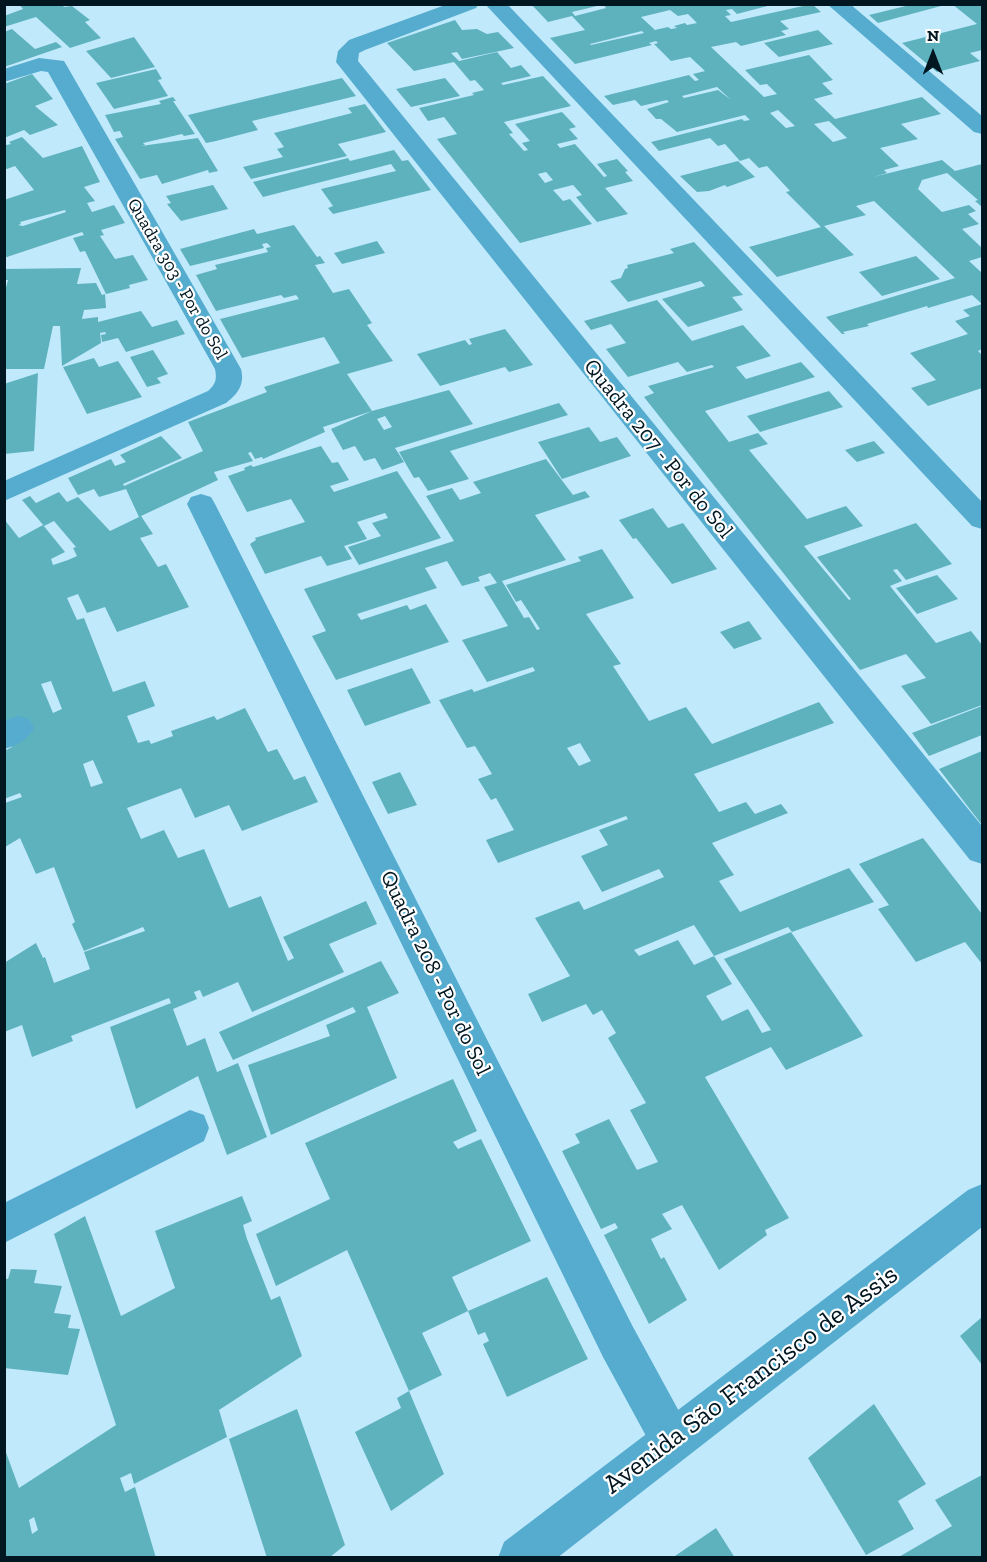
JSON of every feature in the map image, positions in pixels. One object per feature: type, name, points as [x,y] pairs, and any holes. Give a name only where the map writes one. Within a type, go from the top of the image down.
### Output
[{"type":"street","name":"Quadra 207 - Por do Sol","points":[[469,4],[357,45],[349,51],[347,62],[982,850]]},
{"type":"street","points":[[495,4],[982,519]]},
{"type":"street","points":[[837,4],[982,127]]},
{"type":"street","name":"Quadra 303 - Por do Sol","points":[[4,76],[39,64],[48,63],[56,66],[228,369],[230,377],[225,392],[217,397],[4,492]]},
{"type":"street","name":"Quadra 208 - Por do Sol","points":[[201,504],[613,1331],[672,1441]]},
{"type":"street","points":[[4,1224],[190,1128]]},
{"type":"street","name":"Avenida São Francisco de Assis","points":[[520,1557],[982,1203]]},
{"type":"building","points":[[19,4],[72,6],[90,20],[85,22],[101,38],[70,48],[36,17],[4,27],[4,16],[23,9]]},
{"type":"building","points":[[531,4],[597,6],[572,12],[575,16],[606,8],[603,4],[775,4],[737,14],[732,9],[726,10],[731,15],[725,16],[731,22],[812,4],[821,12],[780,21],[789,29],[781,31],[786,35],[741,46],[736,42],[711,47],[764,97],[777,94],[767,84],[760,85],[745,70],[809,55],[833,80],[822,83],[833,94],[814,99],[835,119],[922,97],[941,114],[901,124],[918,139],[880,148],[899,166],[884,170],[887,173],[873,177],[942,160],[955,171],[982,164],[982,207],[975,201],[978,200],[947,173],[922,180],[918,189],[942,212],[969,205],[976,211],[968,214],[979,224],[962,229],[982,248],[982,257],[969,261],[982,273],[982,304],[972,295],[867,324],[869,326],[842,334],[826,317],[955,278],[874,201],[856,206],[866,215],[824,226],[854,255],[777,277],[749,247],[821,227],[786,192],[790,191],[767,166],[759,168],[749,158],[740,161],[725,144],[718,146],[710,138],[659,151],[651,142],[742,119],[750,120],[745,115],[677,132],[661,119],[656,119],[647,109],[669,102],[667,100],[641,106],[635,100],[613,105],[604,96],[689,75],[695,81],[699,80],[693,74],[705,71],[690,57],[671,61],[654,44],[658,43],[656,41],[649,43],[652,45],[575,64],[550,38],[585,30],[572,16],[548,22]],"holes":[[[670,10],[678,16],[688,14],[697,23],[687,25],[685,23],[674,26],[677,28],[668,27],[655,30],[641,17]],[[642,31],[644,33],[591,45]],[[717,87],[731,100],[718,90],[684,98],[682,96]],[[778,110],[795,126],[786,128],[770,113]],[[829,121],[847,138],[833,142],[814,124]]]},
{"type":"building","points":[[914,4],[941,6],[878,23],[869,15]]},
{"type":"building","points":[[952,4],[982,4],[982,50],[970,53],[980,61],[937,72],[902,43],[977,24]]},
{"type":"building","points":[[455,20],[462,30],[477,29],[487,34],[498,32],[514,48],[462,59],[457,52],[451,53],[459,61],[497,52],[511,68],[521,65],[531,76],[501,83],[503,85],[543,76],[571,106],[504,122],[513,133],[509,134],[524,151],[528,150],[522,143],[530,141],[515,124],[562,112],[576,127],[569,129],[578,139],[557,144],[560,148],[575,144],[604,177],[607,176],[597,164],[617,159],[628,171],[625,172],[633,181],[605,188],[628,214],[597,222],[576,197],[582,195],[573,185],[553,190],[563,201],[570,199],[592,224],[520,243],[437,139],[457,134],[444,117],[428,121],[419,108],[474,95],[472,93],[484,90],[475,80],[470,81],[454,62],[414,71],[387,43]],"holes":[[[546,172],[553,180],[545,183],[538,174]]]},
{"type":"building","points":[[12,29],[35,49],[56,42],[62,47],[4,67],[4,32]]},
{"type":"building","points":[[818,30],[833,44],[779,57],[764,43]]},
{"type":"building","points":[[134,37],[155,67],[111,78],[86,51]]},
{"type":"building","points":[[156,69],[162,79],[158,80],[168,96],[114,109],[96,83]]},
{"type":"building","points":[[32,74],[53,99],[35,106],[58,125],[30,135],[24,130],[4,138],[4,84]]},
{"type":"building","points":[[342,78],[356,96],[252,121],[258,130],[216,141],[206,143],[188,115]]},
{"type":"building","points":[[445,78],[460,96],[411,107],[396,89]]},
{"type":"building","points":[[173,97],[176,101],[173,101],[195,134],[184,136],[182,134],[143,143],[145,145],[141,146],[198,138],[218,171],[209,173],[208,170],[162,184],[157,175],[140,179],[115,139],[123,137],[120,131],[114,132],[105,115],[161,104],[159,101]]},
{"type":"building","points":[[365,104],[386,132],[338,144],[347,156],[251,179],[243,167],[283,157],[277,149],[284,147],[274,133],[352,113],[348,108]]},
{"type":"building","points":[[22,137],[43,158],[82,146],[100,182],[84,187],[95,201],[87,203],[92,212],[114,205],[125,223],[101,230],[104,235],[100,236],[115,259],[133,255],[148,280],[129,285],[130,288],[106,294],[85,251],[80,252],[73,238],[84,235],[82,232],[4,258],[4,200],[34,190],[15,166],[4,170],[4,143],[11,144],[9,142]],"holes":[[[65,210],[66,212],[23,226],[18,225],[21,224],[20,222]]]},
{"type":"building","points":[[394,150],[402,161],[408,160],[431,190],[333,214],[328,208],[333,206],[321,189],[396,171],[391,164],[263,197],[253,182],[348,158],[350,161]]},
{"type":"building","points":[[738,161],[755,177],[727,187],[725,185],[709,191],[697,192],[680,176]]},
{"type":"building","points":[[213,185],[228,209],[181,221],[167,204],[171,203],[166,196]]},
{"type":"building","points":[[294,225],[317,257],[320,256],[325,263],[315,265],[333,293],[349,289],[372,323],[367,325],[393,361],[347,374],[372,411],[323,427],[325,432],[263,459],[262,457],[255,459],[251,452],[248,453],[253,461],[214,472],[218,480],[141,516],[153,534],[140,538],[158,567],[166,564],[189,607],[117,632],[105,607],[87,613],[78,594],[67,598],[77,620],[84,618],[113,692],[145,681],[155,706],[127,716],[138,743],[149,740],[151,744],[173,736],[171,731],[214,716],[217,720],[245,708],[268,752],[277,749],[294,780],[305,776],[318,802],[242,831],[229,805],[195,818],[181,788],[127,808],[141,839],[164,830],[178,858],[204,849],[229,908],[261,896],[288,961],[294,958],[283,937],[366,901],[377,924],[329,944],[344,972],[252,1012],[238,982],[203,997],[200,990],[194,992],[197,999],[173,1009],[187,1046],[205,1038],[217,1072],[238,1063],[267,1137],[227,1155],[198,1076],[136,1109],[110,1027],[171,1003],[169,998],[71,1036],[73,1041],[32,1057],[22,1025],[4,1032],[4,963],[36,943],[43,958],[45,957],[54,983],[90,969],[84,952],[145,931],[143,927],[84,951],[72,924],[75,922],[54,867],[36,874],[20,838],[5,847],[5,803],[22,797],[20,793],[4,799],[4,751],[12,747],[6,737],[12,734],[4,718],[4,519],[19,538],[43,525],[65,552],[51,559],[53,565],[77,556],[73,548],[76,547],[54,521],[44,526],[22,500],[30,496],[36,503],[59,492],[67,502],[78,497],[110,531],[139,517],[126,489],[99,497],[94,489],[78,495],[68,478],[111,459],[115,466],[126,462],[120,455],[161,436],[182,458],[123,484],[124,486],[203,451],[188,422],[267,392],[264,387],[340,363],[324,337],[242,358],[220,319],[299,299],[296,295],[284,298],[281,295],[216,311],[196,275],[217,269],[215,265],[268,252],[266,248],[271,247],[267,243],[262,244],[264,248],[190,266],[180,249],[254,229],[257,234]],"holes":[[[51,681],[62,709],[53,713],[41,684]],[[93,760],[103,783],[91,787],[83,764]]]},
{"type":"building","points":[[377,241],[385,253],[342,264],[334,253]]},
{"type":"building","points":[[694,242],[743,295],[732,297],[743,310],[688,327],[662,299],[705,286],[701,281],[628,302],[610,281],[621,278],[625,269],[628,268],[627,265],[674,253],[670,249]]},
{"type":"building","points":[[916,256],[940,279],[882,296],[859,272]]},
{"type":"building","points":[[81,268],[77,284],[96,283],[102,295],[105,294],[106,308],[84,310],[82,319],[98,317],[98,322],[141,311],[152,327],[177,320],[185,334],[126,352],[118,338],[102,342],[101,335],[106,334],[105,332],[100,333],[101,343],[62,366],[60,326],[53,326],[44,369],[4,369],[4,295],[8,280],[4,280],[4,269]]},
{"type":"building","points":[[657,300],[692,341],[743,325],[771,356],[736,367],[746,379],[801,362],[815,377],[705,411],[729,442],[758,433],[768,444],[749,450],[807,519],[846,506],[863,526],[804,546],[849,600],[851,599],[817,557],[916,523],[952,564],[906,580],[897,569],[893,570],[902,581],[890,586],[936,643],[971,631],[982,645],[982,705],[931,724],[901,686],[926,678],[906,654],[860,670],[644,397],[654,393],[648,386],[714,367],[712,365],[687,372],[678,362],[628,377],[606,349],[626,343],[611,324],[591,330],[584,321]]},
{"type":"building","points":[[982,304],[982,349],[978,351],[982,355],[982,388],[928,406],[911,388],[936,380],[910,353],[968,334],[955,321],[970,316],[963,310]]},
{"type":"building","points":[[505,329],[533,365],[509,372],[505,367],[440,386],[417,354],[465,340],[469,345],[472,344],[469,339]]},
{"type":"building","points":[[153,350],[168,374],[157,378],[161,383],[147,387],[130,357]]},
{"type":"building","points":[[94,358],[99,367],[118,361],[142,397],[87,414],[63,367]]},
{"type":"building","points":[[38,373],[34,451],[4,454],[4,384]]},
{"type":"building","points":[[449,390],[473,424],[395,448],[404,462],[382,470],[375,458],[364,461],[355,446],[343,450],[331,429],[372,411]],"holes":[[[385,416],[392,427],[384,430],[377,419]]]},
{"type":"building","points":[[829,391],[843,407],[760,432],[747,416]]},
{"type":"building","points":[[559,403],[568,415],[450,451],[469,479],[428,491],[419,477],[414,478],[399,452]]},
{"type":"building","points":[[589,427],[600,442],[617,437],[631,456],[562,479],[538,442]]},
{"type":"building","points":[[874,441],[885,453],[857,462],[845,450]]},
{"type":"building","points":[[321,446],[332,463],[338,462],[349,480],[330,486],[334,492],[397,471],[441,538],[359,565],[348,547],[381,536],[372,523],[388,518],[385,513],[357,522],[367,539],[344,546],[352,559],[327,566],[321,556],[265,574],[250,544],[256,540],[255,538],[305,522],[291,499],[247,512],[228,476],[245,470],[244,468],[251,465],[253,467]]},
{"type":"building","points":[[546,459],[573,495],[585,491],[590,497],[535,515],[566,560],[502,581],[524,618],[529,617],[537,630],[540,629],[521,600],[516,602],[506,585],[581,561],[578,557],[602,549],[634,598],[586,614],[621,664],[613,666],[649,721],[686,707],[712,744],[819,702],[834,723],[694,774],[719,812],[746,802],[755,814],[781,804],[788,813],[712,843],[734,875],[719,881],[740,912],[849,868],[874,902],[792,932],[788,927],[714,956],[732,984],[706,996],[722,1021],[748,1009],[762,1033],[771,1030],[724,959],[791,932],[863,1036],[786,1070],[771,1047],[705,1077],[789,1218],[765,1230],[767,1235],[719,1270],[682,1205],[662,1214],[672,1229],[651,1239],[661,1259],[664,1257],[687,1300],[649,1324],[604,1235],[618,1228],[615,1223],[601,1229],[562,1151],[580,1143],[575,1134],[609,1119],[637,1170],[658,1162],[630,1110],[646,1103],[608,1038],[616,1033],[602,1010],[593,1015],[586,1004],[542,1022],[528,994],[570,976],[535,918],[579,901],[584,910],[664,877],[659,869],[602,892],[581,856],[608,845],[599,830],[628,819],[626,816],[498,863],[486,840],[514,830],[496,798],[491,800],[478,779],[492,774],[475,746],[467,748],[439,700],[472,689],[474,692],[535,671],[533,667],[487,682],[462,640],[508,626],[484,587],[497,583],[490,573],[478,577],[480,581],[462,586],[447,561],[425,568],[437,588],[357,614],[361,620],[407,605],[410,610],[426,604],[449,642],[336,680],[312,636],[326,631],[304,589],[454,541],[426,496],[452,488],[460,500],[481,493],[473,482]],"holes":[[[580,743],[591,761],[579,766],[567,748]],[[694,925],[714,956],[694,965],[678,940],[639,956],[634,950]]]},
{"type":"building","points":[[653,508],[668,528],[683,523],[717,569],[672,584],[619,520]]},
{"type":"building","points":[[937,575],[958,599],[917,614],[896,588]]},
{"type":"building","points":[[749,621],[762,639],[734,649],[720,632]]},
{"type":"building","points":[[412,668],[431,703],[365,726],[347,690]]},
{"type":"building","points":[[982,706],[982,735],[929,756],[912,733]]},
{"type":"building","points":[[982,751],[982,825],[939,769]]},
{"type":"building","points":[[400,772],[417,805],[388,814],[372,782]]},
{"type":"building","points":[[923,838],[982,914],[982,964],[965,942],[916,962],[878,909],[889,905],[859,864]]},
{"type":"building","points":[[381,961],[399,993],[367,1007],[397,1078],[271,1135],[248,1065],[330,1036],[326,1025],[356,1012],[353,1007],[233,1060],[219,1032]]},
{"type":"building","points":[[453,1079],[477,1131],[453,1142],[458,1149],[481,1139],[531,1241],[452,1277],[468,1311],[422,1333],[442,1375],[409,1391],[347,1250],[276,1286],[256,1234],[330,1199],[305,1143]]},
{"type":"building","points":[[242,1196],[252,1221],[243,1225],[247,1239],[271,1300],[280,1296],[302,1356],[219,1410],[227,1437],[134,1484],[131,1473],[120,1478],[125,1492],[135,1487],[156,1558],[4,1558],[4,1447],[19,1488],[116,1425],[54,1234],[85,1216],[121,1316],[175,1288],[155,1231]],"holes":[[[34,1517],[38,1530],[32,1534],[29,1520]]]},
{"type":"building","points":[[11,1269],[37,1270],[34,1283],[62,1286],[54,1313],[71,1315],[68,1328],[80,1329],[68,1375],[4,1368],[4,1278],[8,1279]]},
{"type":"building","points":[[547,1277],[588,1359],[507,1397],[483,1344],[489,1341],[485,1332],[478,1335],[468,1311]]},
{"type":"building","points":[[982,1317],[982,1365],[960,1336]]},
{"type":"building","points":[[409,1391],[444,1474],[391,1511],[355,1432],[401,1408],[397,1398]]},
{"type":"building","points":[[874,1404],[926,1484],[898,1501],[914,1529],[866,1555],[808,1458]]},
{"type":"building","points":[[297,1409],[345,1545],[329,1558],[267,1558],[229,1439]]},
{"type":"building","points":[[982,1475],[982,1558],[897,1558],[952,1526],[935,1500]]},
{"type":"building","points":[[716,1528],[735,1558],[672,1558]]}]
